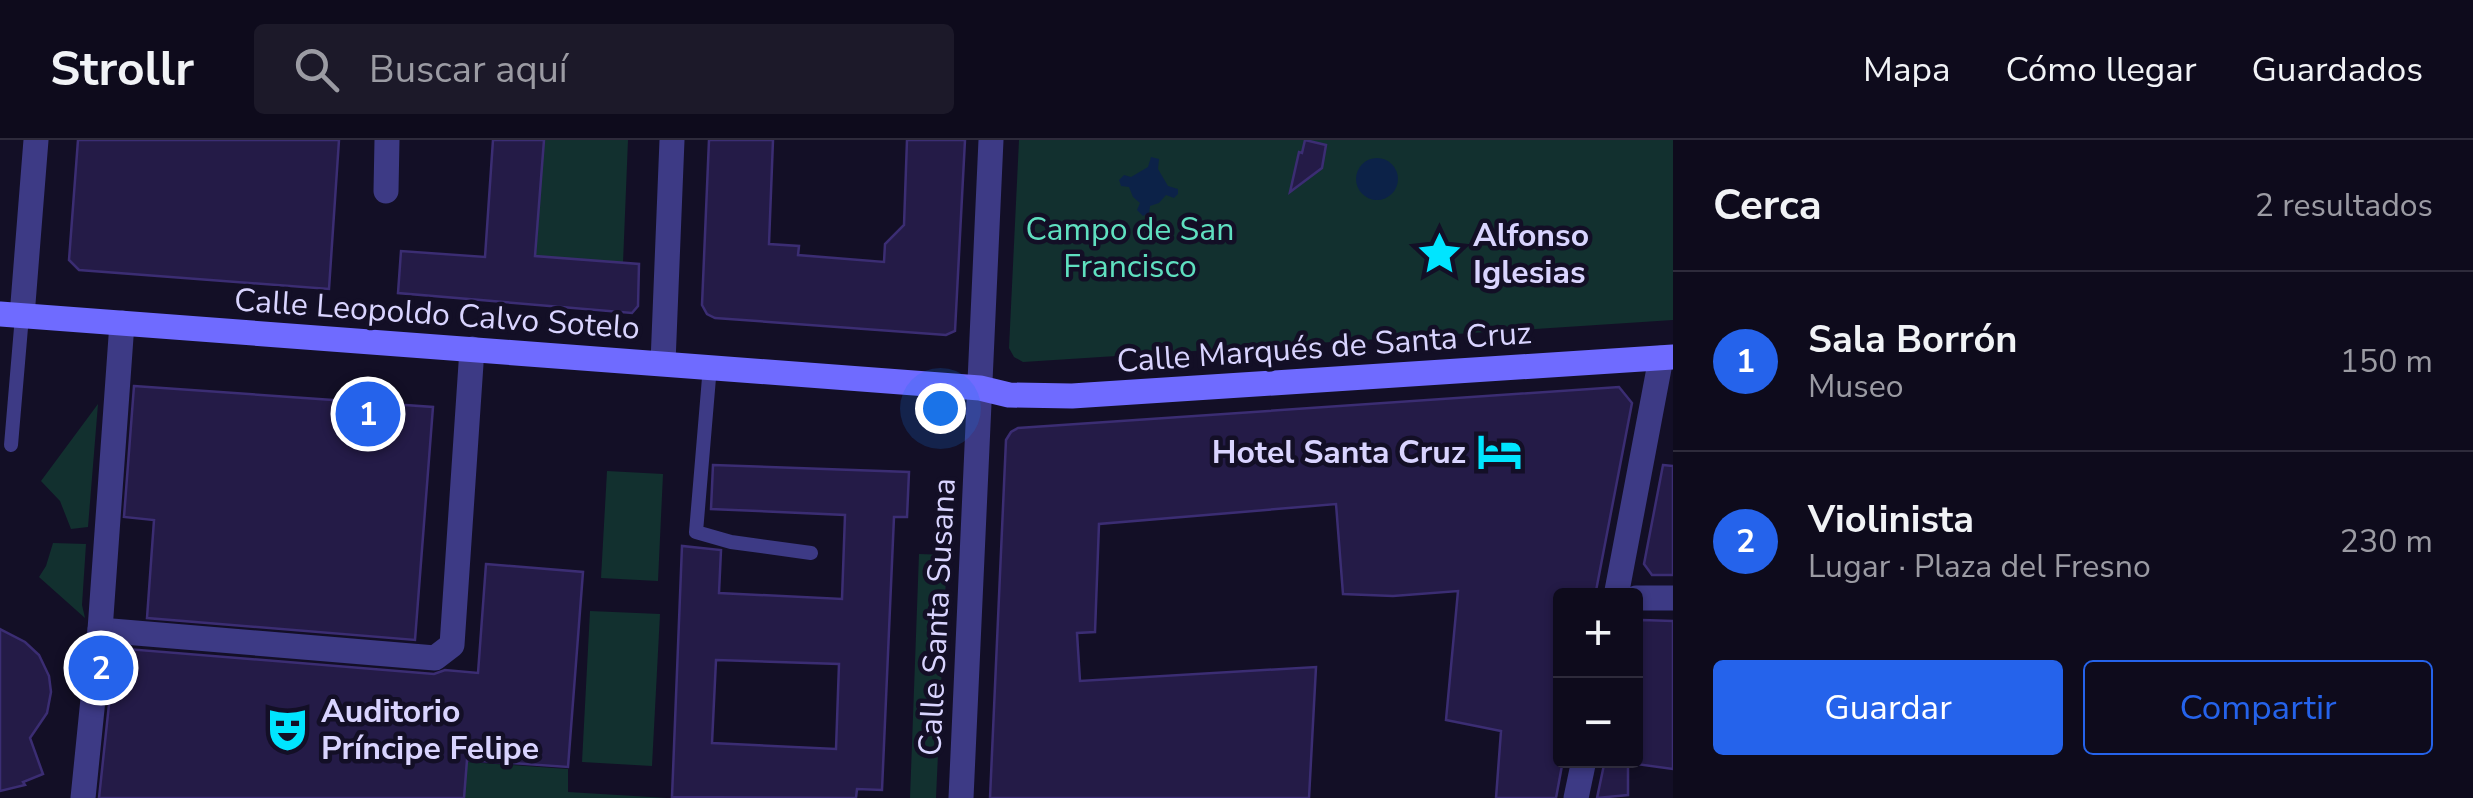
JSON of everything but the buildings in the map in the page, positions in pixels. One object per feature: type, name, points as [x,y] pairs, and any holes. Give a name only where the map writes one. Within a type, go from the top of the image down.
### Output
[{"type":"street","points":[[11,315],[36,140]]},
{"type":"street","points":[[386,192],[387,140]]},
{"type":"street","points":[[662,363],[672,140]]},
{"type":"street","name":"Calle Santa Susana","points":[[961,798],[991,140]]},
{"type":"street","name":"Calle Leopoldo Calvo Sotelo","points":[[11,315],[870,380]]},
{"type":"street","points":[[83,798],[100,630],[122,323]]},
{"type":"street","points":[[100,630],[435,658],[452,645],[472,349]]},
{"type":"street","points":[[1618,588],[1667,358]]},
{"type":"street","name":"Calle Marqués de Santa Cruz","points":[[870,380],[980,388],[1008,395],[1072,396],[1667,358]]},
{"type":"street","points":[[1643,598],[1673,598]]},
{"type":"street","points":[[1576,798],[1582,768]]},
{"type":"lane","points":[[11,315],[11,444]]},
{"type":"lane","points":[[710,366],[696,532],[731,542],[811,553]]},
{"type":"green space","points":[[544,140],[628,140],[623,263],[531,260],[536,253]]},
{"type":"green space","name":"Campo de San Francisco","points":[[1019,140],[1673,140],[1673,320],[1023,362],[1009,348]]},
{"type":"green space","points":[[98,404],[88,527],[71,529],[60,501],[41,481]]},
{"type":"green space","points":[[607,471],[663,474],[658,581],[601,578]]},
{"type":"green space","points":[[53,543],[86,544],[82,605],[85,618],[39,577]]},
{"type":"green space","points":[[919,554],[947,555],[936,798],[910,798]]},
{"type":"green space","points":[[590,611],[660,614],[652,766],[582,762]]},
{"type":"green space","points":[[467,762],[568,769],[568,792],[667,798],[464,798]]},
{"type":"water","points":[[1151,157],[1159,159],[1158,169],[1168,186],[1178,189],[1178,194],[1174,198],[1166,195],[1143,216],[1137,210],[1140,203],[1119,180],[1148,167]]},
{"type":"water","points":[[1377,158],[1392,164],[1398,179],[1392,194],[1377,200],[1362,194],[1356,179],[1362,164]]},
{"type":"place","name":"Alfonso Iglesias","points":[[1440,253]]},
{"type":"place","name":"Sala Borrón","points":[[368,414]]},
{"type":"place","name":"Hotel Santa Cruz","points":[[1499,452]]},
{"type":"place","name":"Violinista","points":[[101,668]]},
{"type":"place","name":"Auditorio Príncipe Felipe","points":[[288,729]]}]
